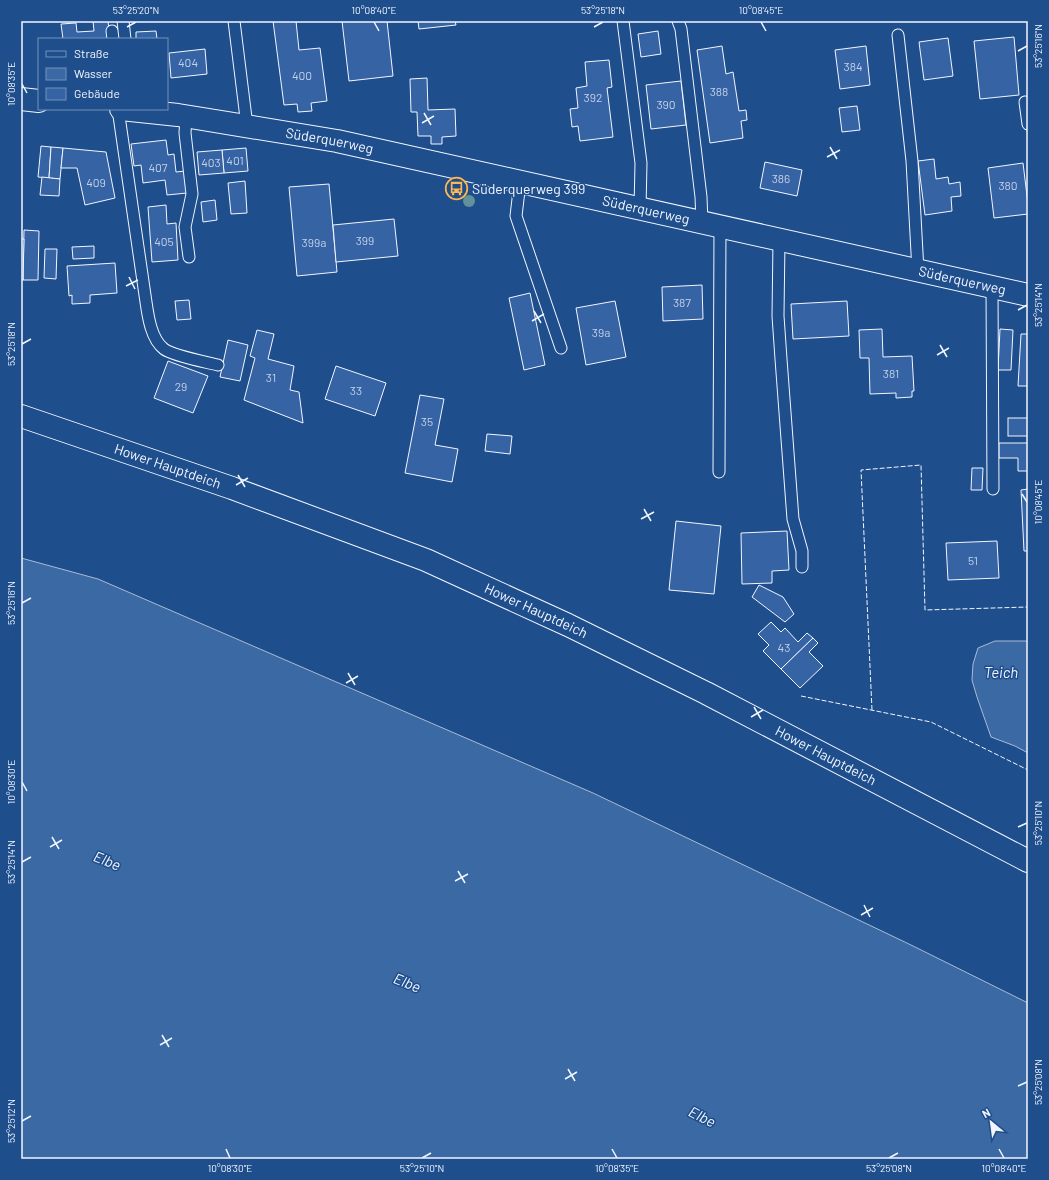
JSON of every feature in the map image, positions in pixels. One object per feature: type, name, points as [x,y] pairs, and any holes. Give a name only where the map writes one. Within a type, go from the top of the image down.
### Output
[{"type":"street","points":[[21,99],[38,101]]},
{"type":"street","name":"Süderquerweg","points":[[135,110],[186,116],[337,141],[1028,295]]},
{"type":"street","name":"Hower Hauptdeich","points":[[21,416],[232,488],[426,560],[568,624],[1028,861]]},
{"type":"lane","points":[[123,21],[125,38]]},
{"type":"lane","points":[[234,21],[247,126]]},
{"type":"lane","points":[[623,21],[641,163],[640,209]]},
{"type":"lane","points":[[678,21],[681,29],[701,197],[711,225],[719,472]]},
{"type":"lane","points":[[898,35],[912,161],[918,271]]},
{"type":"lane","points":[[1025,102],[1028,124]]},
{"type":"lane","points":[[126,110],[146,302],[152,332],[163,349],[218,365]]},
{"type":"lane","points":[[186,116],[185,133],[192,194],[185,227],[189,257]]},
{"type":"lane","points":[[520,182],[516,216],[561,348]]},
{"type":"lane","points":[[779,240],[778,310],[780,352],[793,519],[802,551],[802,567]]},
{"type":"lane","points":[[992,287],[993,489]]},
{"type":"water","name":"Elbe","points":[[21,558],[98,579],[593,793],[911,945],[1028,1003],[1028,1159],[21,1159]]},
{"type":"water","name":"Teich","points":[[995,641],[1028,641],[1028,753],[1015,746],[991,737],[977,697],[972,680],[973,664],[978,648]]},
{"type":"building","points":[[93,21],[108,21],[110,38],[63,38],[61,24],[76,23],[77,32],[94,31]]},
{"type":"building","points":[[273,21],[296,21],[299,50],[320,48],[327,101],[311,103],[312,111],[298,112],[297,104],[284,105]]},
{"type":"building","points":[[342,21],[387,21],[393,76],[349,81]]},
{"type":"building","points":[[418,21],[455,21],[456,25],[419,29]]},
{"type":"building","points":[[156,31],[157,38],[136,38],[136,32]]},
{"type":"building","points":[[658,31],[661,54],[641,57],[638,34]]},
{"type":"building","points":[[1014,37],[1019,95],[980,99],[974,41]]},
{"type":"building","points":[[948,38],[953,76],[924,80],[919,42]]},
{"type":"building","points":[[722,46],[726,74],[733,72],[739,111],[746,110],[747,120],[741,121],[743,138],[710,143],[697,50]]},
{"type":"building","points":[[866,46],[870,85],[840,89],[835,50]]},
{"type":"building","points":[[205,49],[207,74],[171,78],[169,53]]},
{"type":"building","points":[[609,60],[612,87],[607,88],[613,137],[580,141],[578,126],[572,127],[570,109],[578,108],[576,88],[587,86],[585,62]]},
{"type":"building","points":[[427,78],[428,110],[455,109],[456,136],[442,137],[442,144],[431,144],[431,136],[418,136],[417,112],[411,112],[410,79]]},
{"type":"building","points":[[681,81],[686,125],[651,129],[646,85]]},
{"type":"building","points":[[857,106],[860,130],[842,132],[839,108]]},
{"type":"building","points":[[166,140],[168,155],[174,154],[176,172],[185,171],[187,193],[167,195],[165,180],[143,183],[141,165],[134,166],[131,144]]},
{"type":"building","points":[[41,146],[51,147],[49,178],[38,177]]},
{"type":"building","points":[[51,147],[63,148],[60,179],[49,178]]},
{"type":"building","points":[[63,148],[106,152],[115,198],[85,205],[77,168],[61,168]]},
{"type":"building","points":[[246,148],[248,171],[224,173],[222,150]]},
{"type":"building","points":[[222,150],[224,173],[199,175],[197,152]]},
{"type":"building","points":[[934,159],[936,179],[948,177],[949,184],[960,182],[961,196],[951,197],[952,211],[925,215],[918,161]]},
{"type":"building","points":[[765,162],[802,170],[797,196],[760,188]]},
{"type":"building","points":[[1023,163],[1028,214],[994,218],[988,168]]},
{"type":"building","points":[[42,177],[60,179],[59,196],[40,195]]},
{"type":"building","points":[[245,181],[247,213],[231,214],[228,183]]},
{"type":"building","points":[[329,184],[337,272],[297,276],[289,187]]},
{"type":"building","points":[[215,200],[217,220],[203,222],[201,202]]},
{"type":"building","points":[[166,205],[167,224],[176,223],[178,260],[152,262],[148,207]]},
{"type":"building","points":[[394,219],[398,256],[336,262],[333,225]]},
{"type":"building","points":[[24,230],[39,231],[38,280],[23,280]]},
{"type":"building","points":[[21,239],[24,239],[23,280],[21,280]]},
{"type":"building","points":[[94,246],[94,258],[73,259],[72,247]]},
{"type":"building","points":[[45,249],[57,249],[56,279],[44,278]]},
{"type":"building","points":[[115,263],[117,293],[90,295],[90,303],[72,304],[72,295],[69,296],[67,266]]},
{"type":"building","points":[[702,285],[703,319],[663,321],[662,287]]},
{"type":"building","points":[[530,293],[545,365],[524,370],[509,298]]},
{"type":"building","points":[[189,300],[191,319],[177,320],[175,301]]},
{"type":"building","points":[[615,301],[626,357],[586,365],[576,308]]},
{"type":"building","points":[[847,301],[849,336],[793,339],[791,304]]},
{"type":"building","points":[[882,329],[883,357],[912,356],[914,391],[912,391],[912,397],[896,398],[896,393],[870,394],[869,358],[860,358],[859,330]]},
{"type":"building","points":[[1000,329],[1013,330],[1011,370],[998,370]]},
{"type":"building","points":[[257,330],[274,334],[268,359],[294,366],[290,390],[299,392],[303,423],[244,400],[255,358],[250,356]]},
{"type":"building","points":[[1021,334],[1028,334],[1028,386],[1018,386]]},
{"type":"building","points":[[228,340],[248,345],[240,381],[220,377]]},
{"type":"building","points":[[168,361],[208,376],[193,413],[154,398]]},
{"type":"building","points":[[336,366],[386,383],[375,416],[325,399]]},
{"type":"building","points":[[420,395],[444,399],[435,445],[458,449],[452,482],[405,473]]},
{"type":"building","points":[[1008,418],[1028,418],[1028,436],[1008,436]]},
{"type":"building","points":[[487,434],[512,436],[510,454],[485,451]]},
{"type":"building","points":[[999,443],[1028,443],[1028,471],[1018,471],[1018,458],[999,458]]},
{"type":"building","points":[[972,468],[983,468],[982,490],[971,490]]},
{"type":"building","points":[[1028,489],[1028,551],[1024,551],[1021,490]]},
{"type":"building","points":[[676,521],[721,526],[714,594],[669,590]]},
{"type":"building","points":[[787,531],[789,570],[772,571],[772,583],[742,584],[741,533]]},
{"type":"building","points":[[997,541],[999,578],[948,580],[946,543]]},
{"type":"building","points":[[759,585],[783,597],[794,614],[785,622],[752,597]]},
{"type":"building","points":[[771,622],[781,632],[785,628],[798,642],[807,633],[813,638],[781,669],[763,651],[769,645],[758,634]]},
{"type":"building","points":[[813,638],[818,643],[809,652],[823,666],[800,688],[781,669]]},
{"type":"fence","points":[[872,710],[861,470],[921,465],[925,610],[1028,607]]},
{"type":"fence","points":[[801,696],[931,722],[1028,770]]},
{"type":"place","name":"Süderquerweg 399","points":[[457,189]]}]
